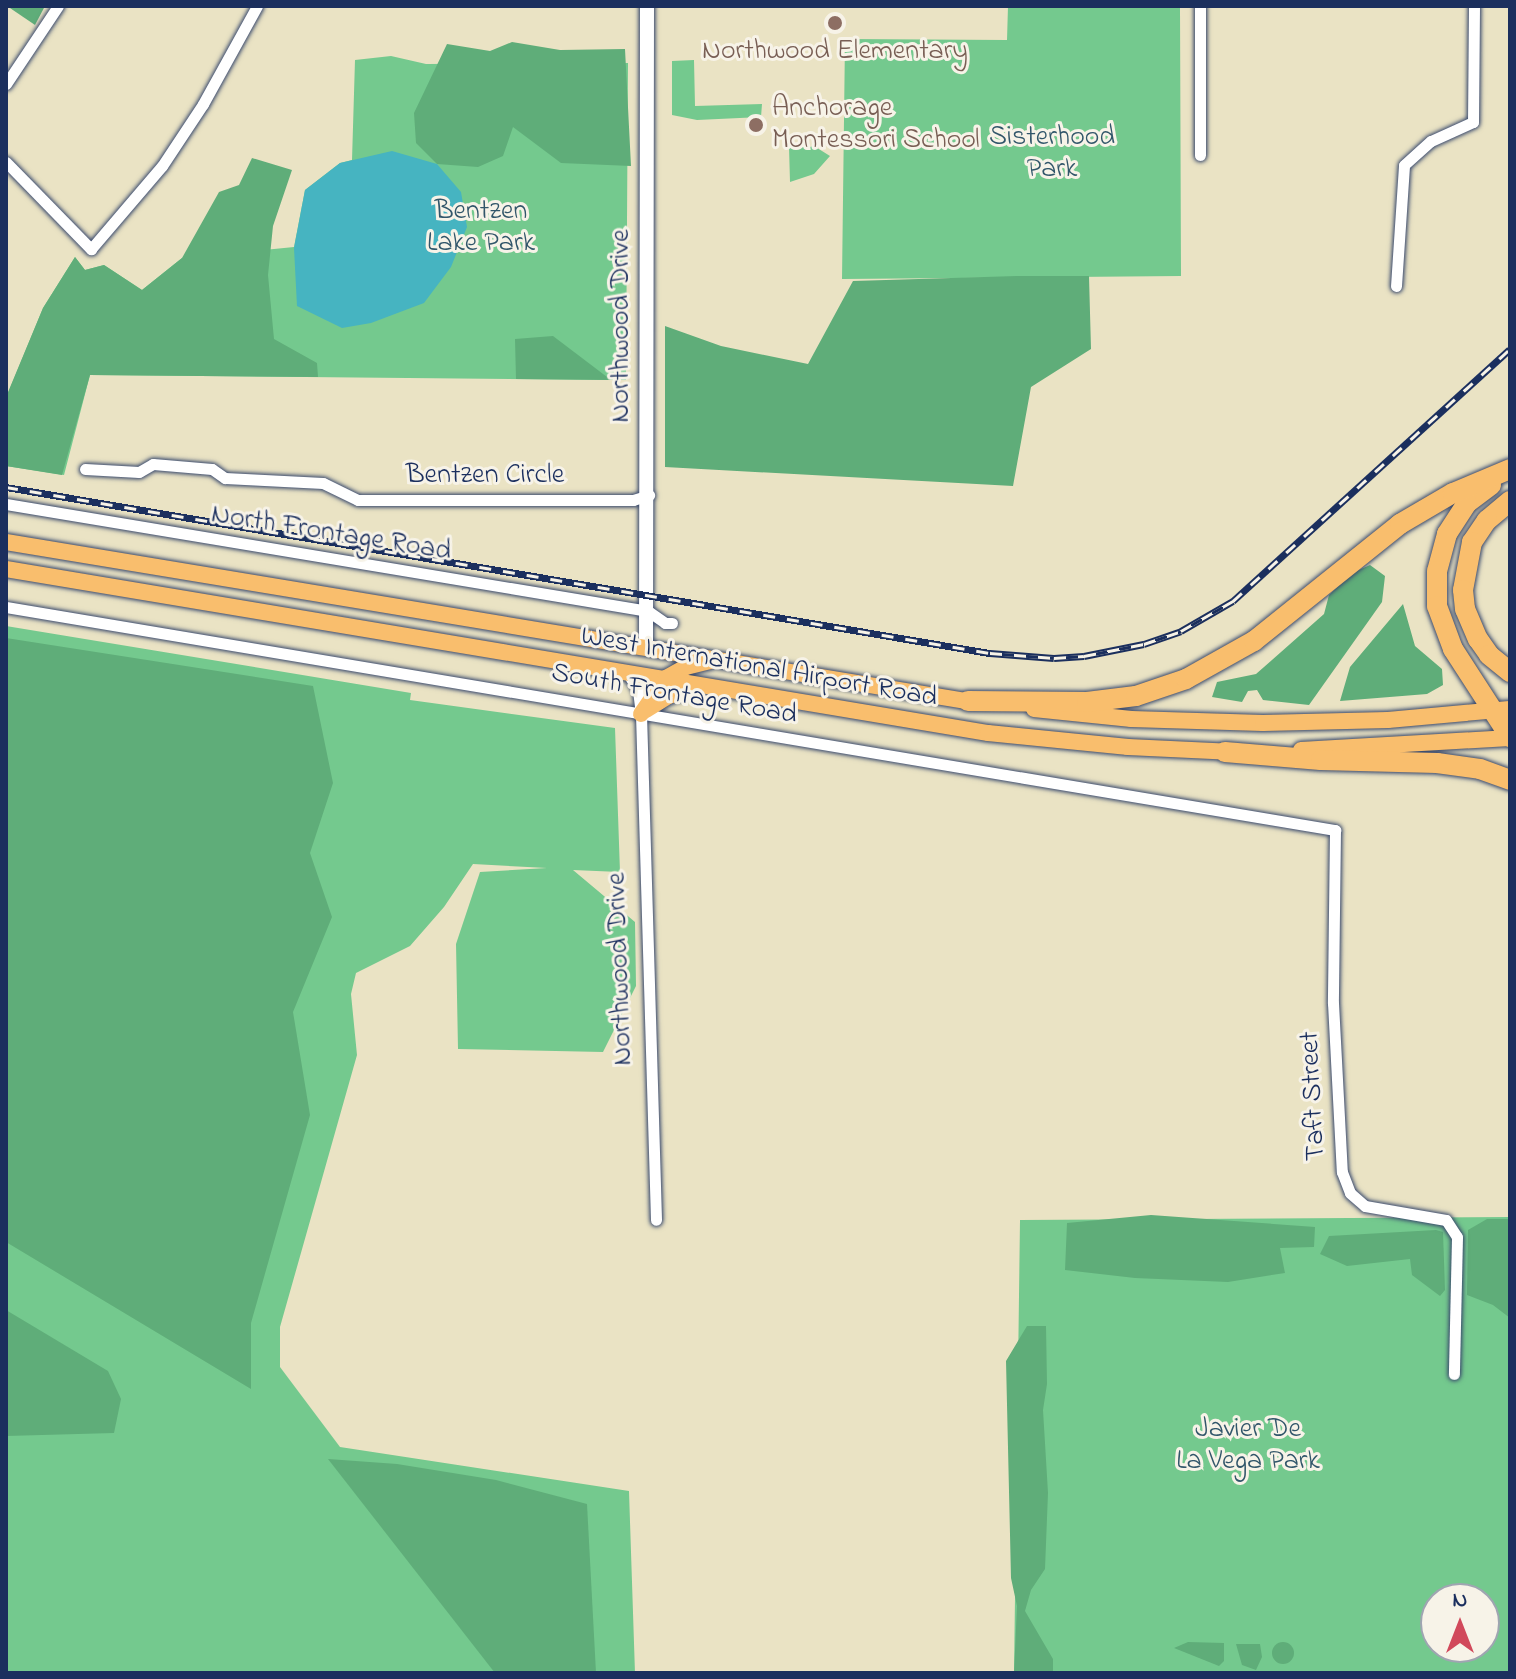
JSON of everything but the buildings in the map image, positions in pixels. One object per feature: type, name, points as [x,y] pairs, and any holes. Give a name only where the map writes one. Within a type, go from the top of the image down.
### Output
[{"type":"highway","points":[[968,701],[1087,702],[1136,696],[1186,679],[1254,641],[1400,524],[1453,493],[1510,469]]},
{"type":"highway","points":[[1510,475],[1482,490],[1456,518],[1443,544],[1437,571],[1437,606],[1446,636],[1501,710],[1510,738]]},
{"type":"highway","points":[[1510,501],[1487,520],[1472,542],[1463,574],[1463,590],[1465,609],[1478,639],[1489,655],[1510,672]]},
{"type":"highway","points":[[1225,752],[1321,760],[1437,763],[1480,769],[1510,780]]},
{"type":"main road","name":"West International Airport Road","points":[[6,542],[968,701],[1131,719],[1263,723],[1403,719],[1501,710]]},
{"type":"main road","name":"West International Airport Road","points":[[6,569],[1034,739],[1225,752],[1353,749],[1510,738]]},
{"type":"main road","points":[[641,714],[666,678],[693,665],[728,659]]},
{"type":"main road","points":[[641,714],[660,700],[681,691],[731,689]]},
{"type":"street","points":[[6,84],[58,6]]},
{"type":"street","points":[[6,162],[91,249],[162,166],[203,104],[257,6]]},
{"type":"street","name":"Northwood Drive","points":[[646,646],[649,495],[647,6]]},
{"type":"street","points":[[1200,6],[1200,155]]},
{"type":"street","points":[[1396,286],[1404,165],[1431,141],[1473,122],[1474,6]]},
{"type":"street","name":"Bentzen Circle","points":[[85,469],[139,472],[153,464],[212,469],[225,478],[323,483],[358,500],[633,500],[649,495]]},
{"type":"street","name":"North Frontage Road","points":[[6,504],[648,611],[665,623],[672,623]]},
{"type":"street","name":"South Frontage Road","points":[[6,607],[1335,830]]},
{"type":"street","name":"Northwood Drive","points":[[627,672],[638,690],[641,714],[656,1220]]},
{"type":"street","name":"Taft Street","points":[[1335,830],[1333,1023],[1342,1172],[1350,1193],[1365,1206],[1446,1220],[1457,1237],[1454,1374]]},
{"type":"green space","points":[[7,6],[45,6],[35,25]]},
{"type":"green space","name":"Sisterhood Park","points":[[1008,6],[1180,6],[1181,276],[842,279],[845,39],[1007,40]]},
{"type":"green space","points":[[512,42],[560,50],[625,49],[631,166],[561,163],[513,127],[503,156],[478,167],[437,164],[416,143],[414,113],[447,44],[490,51]]},
{"type":"green space","name":"Bentzen Lake Park","points":[[391,56],[426,64],[628,63],[626,380],[90,375],[64,475],[6,466],[6,398],[43,308],[75,257],[85,270],[104,265],[142,290],[182,258],[294,247],[305,190],[340,163],[352,160],[355,60]]},
{"type":"green space","points":[[694,60],[695,106],[762,104],[761,117],[697,120],[672,115],[672,61]]},
{"type":"green space","points":[[801,145],[805,148],[814,146],[830,156],[814,174],[790,182],[789,147]]},
{"type":"green space","points":[[252,158],[292,170],[273,226],[268,275],[274,339],[317,363],[318,377],[90,375],[62,475],[6,466],[6,397],[43,308],[75,257],[85,270],[104,265],[142,290],[182,258],[219,192],[239,185]]},
{"type":"green space","points":[[1089,276],[1091,349],[1031,387],[1013,486],[665,467],[665,326],[721,346],[808,364],[853,281]]},
{"type":"green space","points":[[553,336],[611,380],[516,379],[515,339]]},
{"type":"green space","points":[[1370,565],[1385,576],[1382,602],[1309,705],[1263,700],[1257,690],[1248,691],[1242,702],[1212,697],[1217,682],[1256,674],[1324,614],[1329,595],[1352,573]]},
{"type":"green space","points":[[1403,604],[1415,646],[1442,669],[1443,685],[1427,694],[1340,701],[1350,667]]},
{"type":"green space","points":[[6,626],[411,693],[410,700],[615,728],[620,872],[573,870],[635,922],[636,986],[603,1052],[458,1049],[456,944],[480,872],[547,868],[473,864],[444,907],[410,946],[356,973],[351,994],[357,1055],[280,1327],[280,1367],[340,1447],[629,1491],[635,1673],[6,1673]]},
{"type":"green space","points":[[6,638],[313,686],[333,783],[310,853],[332,917],[293,1012],[310,1115],[251,1323],[251,1389],[6,1242]]},
{"type":"green space","points":[[1151,1215],[1315,1227],[1314,1247],[1280,1248],[1285,1273],[1228,1282],[1135,1278],[1065,1270],[1067,1223]]},
{"type":"green space","name":"Javier De La Vega Park","points":[[1510,1217],[1510,1673],[1014,1673],[1020,1220]]},
{"type":"green space","points":[[1487,1219],[1510,1219],[1510,1318],[1493,1305],[1467,1295],[1468,1230]]},
{"type":"green space","points":[[1443,1232],[1445,1290],[1440,1296],[1412,1275],[1410,1259],[1347,1266],[1320,1254],[1329,1236]]},
{"type":"green space","points":[[6,1310],[108,1371],[121,1399],[114,1433],[6,1436]]},
{"type":"green space","points":[[1027,1326],[1046,1326],[1047,1384],[1043,1410],[1048,1493],[1045,1569],[1031,1590],[1025,1611],[1053,1659],[1053,1673],[1014,1673],[1017,1606],[1011,1578],[1006,1361]]},
{"type":"green space","points":[[328,1459],[397,1464],[496,1480],[587,1504],[596,1673],[495,1673]]},
{"type":"green space","points":[[1188,1642],[1224,1643],[1224,1661],[1219,1666],[1174,1648]]},
{"type":"green space","points":[[1283,1642],[1291,1645],[1294,1653],[1291,1661],[1283,1664],[1275,1661],[1272,1653],[1275,1645]]},
{"type":"green space","points":[[1236,1644],[1260,1644],[1262,1657],[1256,1670],[1242,1665]]},
{"type":"water","points":[[392,151],[437,164],[461,192],[467,227],[451,267],[424,303],[371,323],[342,328],[297,306],[294,248],[305,190],[340,163]]},
{"type":"railway","points":[[6,487],[990,653],[1054,658],[1084,656],[1144,644],[1181,631],[1233,601],[1510,349]]},
{"type":"place","name":"Northwood Elementary","points":[[835,23]]},
{"type":"place","name":"Anchorage Montessori School","points":[[756,125]]}]
